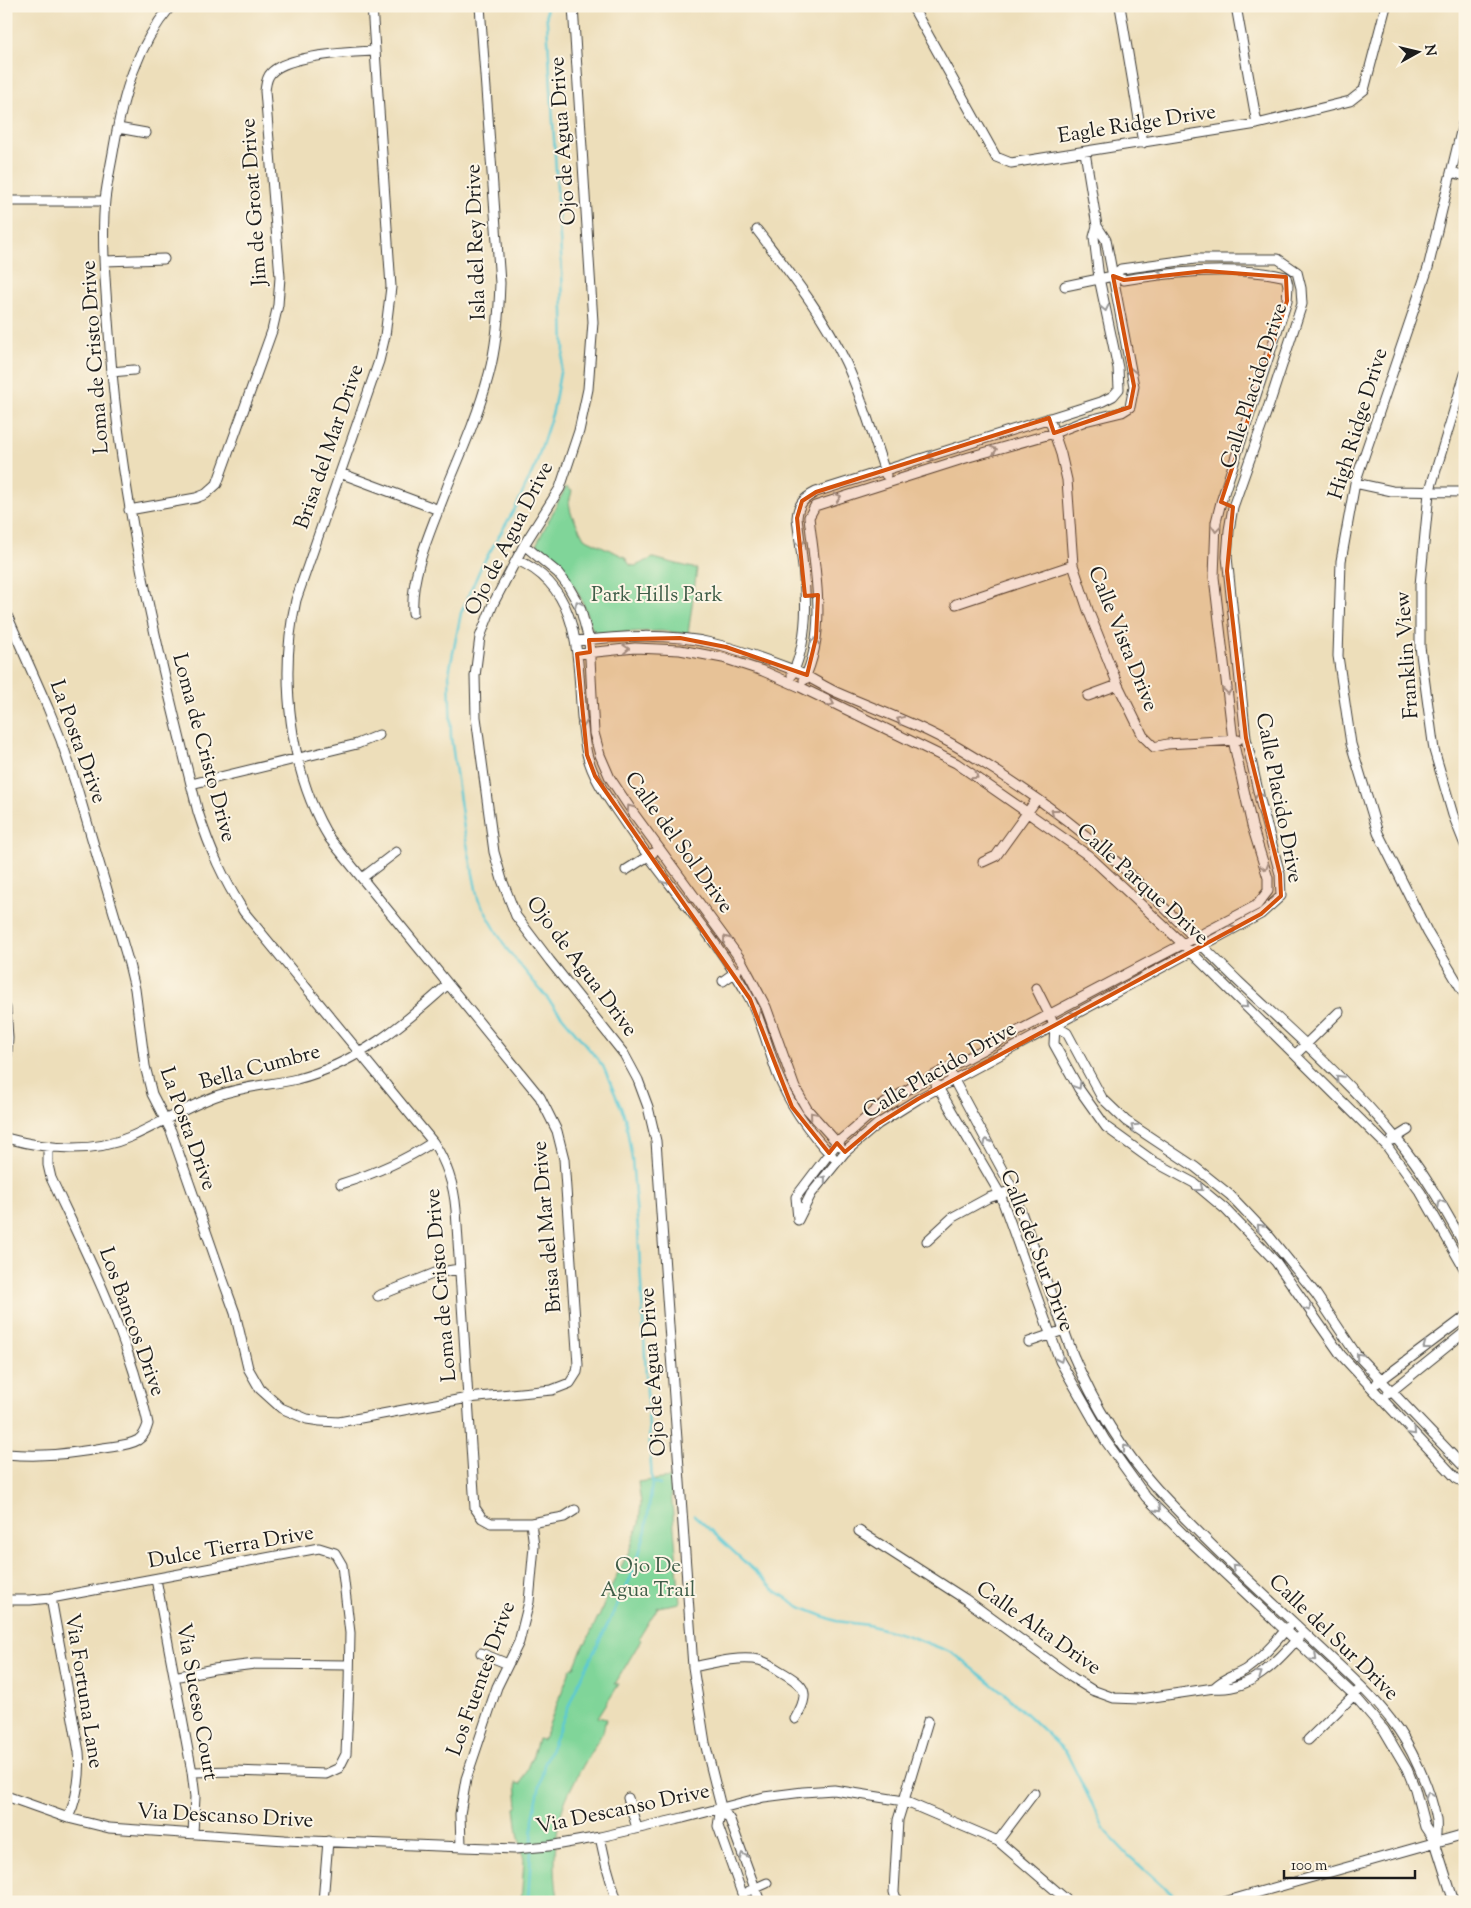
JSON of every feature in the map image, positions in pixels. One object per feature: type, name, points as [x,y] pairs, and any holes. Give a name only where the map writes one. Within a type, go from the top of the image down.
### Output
[{"type":"street","name":"Loma de Cristo Drive","points":[[172,6],[162,17],[143,47],[122,106],[105,201],[104,261],[111,372],[122,468],[129,510],[138,556],[204,834],[226,882],[244,912],[433,1142],[446,1165],[452,1183],[456,1210],[475,1508],[482,1518],[491,1523],[531,1523],[564,1516],[575,1510]]},
{"type":"street","name":"Brisa del Mar Drive","points":[[372,6],[391,288],[389,308],[379,361],[294,606],[289,640],[287,686],[293,731],[304,782],[324,830],[336,848],[540,1097],[550,1113],[560,1139],[564,1159],[578,1365],[573,1380],[570,1384],[559,1388],[468,1398]]},
{"type":"street","name":"Isla del Rey Drive","points":[[413,613],[414,584],[439,510],[485,389],[498,329],[500,283],[480,6]]},
{"type":"street","name":"Ojo de Agua Drive","points":[[573,6],[593,322],[586,404],[560,488],[524,545],[493,604],[480,637],[475,676],[476,717],[494,852],[502,880],[516,916],[624,1054],[638,1080],[648,1108],[656,1141],[693,1667],[705,1743],[721,1807],[718,1826],[743,1898]]},
{"type":"street","name":"Eagle Ridge Drive","points":[[912,6],[996,157],[1011,163],[1256,124],[1350,101],[1364,90],[1386,6]]},
{"type":"street","points":[[1120,6],[1143,143]]},
{"type":"street","points":[[1236,6],[1256,124]]},
{"type":"street","name":"Jim de Groat Drive","points":[[129,510],[196,498],[206,494],[217,484],[272,330],[278,305],[280,277],[265,91],[268,77],[278,67],[287,63],[316,56],[375,51]]},
{"type":"street","name":"High Ridge Drive","points":[[1465,115],[1428,268],[1355,483],[1341,561],[1338,656],[1351,744],[1378,833],[1428,933],[1465,996]]},
{"type":"street","points":[[118,128],[146,133]]},
{"type":"street","points":[[800,687],[806,676],[816,638],[817,595],[809,517],[813,508],[821,503],[888,482],[1054,433],[1085,421],[1122,412],[1130,407],[1134,386],[1106,240],[1097,226],[1085,152]]},
{"type":"street","points":[[1452,172],[1465,176]]},
{"type":"street","points":[[6,201],[105,201]]},
{"type":"street","points":[[788,682],[794,670],[805,633],[805,596],[797,518],[797,510],[802,501],[816,492],[1101,402],[1113,396],[1119,389],[1118,368],[1099,278],[1094,237],[1097,226]]},
{"type":"street","points":[[757,230],[802,289],[846,362],[860,396],[888,482]]},
{"type":"street","points":[[104,261],[164,259]]},
{"type":"street","points":[[1195,259],[1196,272]]},
{"type":"street","name":"Calle Placido Drive","points":[[1065,286],[1113,276],[1124,280],[1196,272],[1271,274],[1286,277],[1288,285],[1287,301],[1221,502],[1216,522],[1214,549],[1214,578],[1233,740],[1252,826],[1268,878],[1268,891],[1257,905],[933,1076],[879,1107],[837,1143],[796,1196],[798,1220],[811,1194],[845,1152],[878,1124],[939,1088],[1261,914],[1281,896],[1280,874],[1246,738],[1227,557],[1229,530],[1234,508],[1302,304],[1302,288],[1296,272],[1278,259],[1195,259],[1121,269],[1113,276]]},
{"type":"street","points":[[1286,277],[1296,272]]},
{"type":"street","points":[[111,372],[134,370]]},
{"type":"street","name":"Franklin View","points":[[1465,374],[1429,493],[1420,586],[1420,647],[1434,750],[1453,815],[1465,845]]},
{"type":"street","points":[[1116,392],[1132,399]]},
{"type":"street","points":[[1254,401],[1269,405]]},
{"type":"street","name":"Calle Vista Drive","points":[[1049,418],[1066,480],[1073,565],[1088,610],[1118,685],[1143,736],[1154,747],[1167,744],[1246,738]]},
{"type":"street","points":[[966,445],[969,457]]},
{"type":"street","points":[[340,473],[439,510]]},
{"type":"street","points":[[1355,483],[1392,491],[1465,492]]},
{"type":"street","points":[[802,501],[813,508]]},
{"type":"street","points":[[1221,502],[1234,508]]},
{"type":"street","name":"Calle del Sol Drive","points":[[524,545],[549,565],[568,586],[580,607],[589,640],[594,733],[600,755],[610,778],[745,967],[766,1008],[795,1088],[808,1109],[845,1152]]},
{"type":"street","name":"Calle del Sol Drive","points":[[517,560],[535,569],[555,589],[566,607],[572,622],[576,642],[580,701],[587,755],[595,776],[648,856],[721,953],[753,1005],[792,1107],[812,1135],[837,1162]]},
{"type":"street","points":[[956,604],[1073,565]]},
{"type":"street","points":[[805,596],[817,595]]},
{"type":"street","name":"La Posta Drive","points":[[6,613],[48,708],[77,788],[129,964],[135,989],[147,1076],[152,1094],[171,1131],[235,1313],[248,1368],[260,1389],[281,1408],[296,1416],[320,1421],[339,1422],[468,1398]]},
{"type":"street","points":[[1220,617],[1232,616]]},
{"type":"street","name":"Calle Parque Drive","points":[[576,642],[639,636],[694,640],[726,647],[794,670],[825,687],[919,728],[959,748],[1037,798],[1089,838],[1120,865],[1306,1044],[1396,1138],[1433,1189],[1465,1246]]},
{"type":"street","points":[[663,637],[663,649]]},
{"type":"street","points":[[723,658],[726,647]]},
{"type":"street","name":"Calle Parque Drive","points":[[577,654],[635,648],[663,649],[707,654],[723,658],[800,687],[956,763],[1028,812],[1088,856],[1109,875],[1296,1054],[1386,1145],[1421,1193],[1465,1270]]},
{"type":"street","points":[[1088,696],[1118,685]]},
{"type":"street","points":[[580,701],[592,700]]},
{"type":"street","points":[[912,742],[919,728]]},
{"type":"street","points":[[191,784],[357,744],[379,735]]},
{"type":"street","points":[[983,862],[996,856],[1037,798]]},
{"type":"street","points":[[626,870],[659,848]]},
{"type":"street","points":[[362,878],[396,852]]},
{"type":"street","points":[[1109,875],[1120,865]]},
{"type":"street","points":[[1268,891],[1281,896]]},
{"type":"street","points":[[723,981],[745,967]]},
{"type":"street","points":[[1128,973],[1134,982]]},
{"type":"street","points":[[1229,989],[1238,980]]},
{"type":"street","name":"Bella Cumbre","points":[[6,1138],[48,1147],[88,1147],[120,1141],[219,1094],[315,1074],[360,1054],[406,1020],[447,985]]},
{"type":"street","points":[[1036,988],[1055,1026],[1066,1033],[1102,1098],[1126,1121],[1158,1144],[1195,1166],[1230,1195],[1269,1236],[1316,1294],[1356,1354],[1465,1468]]},
{"type":"street","points":[[6,1008],[7,1055]]},
{"type":"street","points":[[1296,1054],[1339,1012]]},
{"type":"street","points":[[1055,1026],[1054,1044],[1080,1089],[1106,1127],[1149,1159],[1194,1183],[1225,1208],[1276,1262],[1341,1356],[1456,1478],[1465,1483]]},
{"type":"street","points":[[770,1052],[780,1049]]},
{"type":"street","name":"Calle del Sur Drive","points":[[948,1069],[1013,1190],[1081,1374],[1114,1433],[1155,1487],[1198,1532],[1362,1687],[1392,1721],[1416,1761],[1429,1793],[1436,1820],[1435,1842]]},
{"type":"street","name":"Calle del Sur Drive","points":[[933,1076],[1000,1194],[1060,1361],[1105,1440],[1146,1497],[1354,1695],[1379,1724],[1398,1752],[1415,1789],[1425,1827],[1435,1842],[1454,1902]]},
{"type":"street","points":[[1386,1145],[1408,1130]]},
{"type":"street","points":[[341,1184],[370,1175],[395,1164],[433,1142]]},
{"type":"street","points":[[1149,1159],[1158,1144]]},
{"type":"street","name":"Los Bancos Drive","points":[[6,1454],[58,1456],[123,1445],[138,1440],[146,1432],[148,1424],[130,1360],[103,1288],[51,1178],[48,1165],[48,1147]]},
{"type":"street","points":[[927,1241],[953,1217],[988,1198],[1013,1190]]},
{"type":"street","points":[[1276,1262],[1285,1257]]},
{"type":"street","points":[[378,1296],[435,1273],[459,1269]]},
{"type":"street","points":[[1371,1387],[1465,1317]]},
{"type":"street","points":[[1029,1342],[1064,1330]]},
{"type":"street","points":[[1382,1399],[1465,1332]]},
{"type":"street","points":[[1105,1440],[1114,1433]]},
{"type":"street","points":[[1433,1453],[1442,1443]]},
{"type":"street","name":"Los Fuentes Drive","points":[[461,1846],[460,1814],[466,1779],[480,1731],[497,1687],[518,1642],[529,1602],[534,1546],[531,1523]]},
{"type":"street","name":"Calle Alta Drive","points":[[859,1530],[965,1599],[1073,1678],[1092,1690],[1114,1698],[1140,1699],[1214,1688],[1225,1689],[1244,1684],[1263,1673],[1303,1632]]},
{"type":"street","points":[[1189,1540],[1198,1532]]},
{"type":"street","name":"Dulce Tierra Drive","points":[[6,1600],[50,1598],[319,1548],[331,1550],[335,1553],[342,1565],[350,1633],[346,1754],[339,1768],[326,1774],[236,1771],[192,1772]]},
{"type":"street","name":"Via Suceso Court","points":[[156,1579],[192,1772],[195,1797],[193,1832]]},
{"type":"street","name":"Via Fortuna Lane","points":[[50,1598],[79,1752],[79,1787],[68,1818]]},
{"type":"street","name":"Calle Alta Drive","points":[[1214,1688],[1223,1679],[1245,1670],[1261,1656],[1292,1621]]},
{"type":"street","points":[[481,1653],[508,1664]]},
{"type":"street","points":[[693,1667],[742,1660],[760,1660],[792,1678],[801,1686],[804,1692],[804,1704],[795,1719]]},
{"type":"street","points":[[174,1677],[214,1669],[255,1664],[349,1665]]},
{"type":"street","points":[[1238,1673],[1244,1684]]},
{"type":"street","points":[[1308,1740],[1362,1687]]},
{"type":"street","points":[[897,1902],[894,1892],[898,1820],[928,1722]]},
{"type":"street","name":"Via Descanso Drive","points":[[6,1796],[28,1802],[68,1818],[109,1828],[193,1832],[285,1840],[527,1848],[600,1837],[764,1797],[834,1790],[904,1801],[998,1841],[1069,1902]]},
{"type":"street","points":[[998,1841],[1034,1793]]},
{"type":"street","points":[[628,1798],[637,1828]]},
{"type":"street","points":[[721,1807],[730,1820],[760,1902]]},
{"type":"street","points":[[1224,1902],[1465,1834]]},
{"type":"street","points":[[600,1837],[617,1902]]},
{"type":"street","points":[[323,1902],[328,1841]]},
{"type":"street","points":[[743,1898],[754,1888],[767,1884]]},
{"type":"highlighted area","points":[[1206,271],[1286,277],[1287,301],[1221,502],[1233,507],[1227,571],[1246,738],[1280,874],[1281,896],[1261,914],[918,1099],[878,1124],[845,1152],[837,1143],[829,1153],[792,1107],[750,999],[595,776],[587,755],[577,654],[590,652],[589,640],[680,638],[726,647],[807,675],[816,638],[818,595],[805,596],[797,518],[802,501],[816,492],[1049,418],[1054,433],[1130,407],[1134,386],[1113,276],[1124,280]]},
{"type":"green space","name":"Park Hills Park","points":[[566,487],[572,491],[569,502],[571,513],[584,538],[625,557],[630,565],[635,566],[653,558],[697,569],[688,634],[662,631],[595,633],[575,588],[537,543]]},
{"type":"green space","name":"Ojo De Agua Trail","points":[[670,1478],[680,1603],[658,1607],[615,1684],[619,1684],[598,1717],[606,1719],[603,1732],[570,1790],[559,1823],[555,1850],[555,1877],[559,1902],[521,1902],[524,1860],[515,1808],[518,1807],[516,1783],[521,1784],[538,1739],[543,1740],[571,1668],[574,1668],[584,1643],[586,1643],[599,1617],[609,1591],[629,1551],[639,1524],[641,1503],[638,1482]]},
{"type":"waterway","points":[[532,1845],[533,1819],[544,1765],[578,1684],[634,1571],[646,1530],[652,1483],[638,1229],[632,1159],[625,1117],[603,1066],[506,948],[478,899],[464,829],[451,737],[449,673],[461,613],[481,567],[517,505],[536,464],[553,411],[564,351],[562,271],[546,6]]},
{"type":"waterway","points":[[652,1482],[660,1485]]},
{"type":"waterway","points":[[694,1515],[776,1591],[800,1607],[836,1621],[868,1625],[909,1636],[953,1653],[1004,1693],[1066,1752],[1106,1832],[1129,1856],[1181,1902]]},
{"type":"waterway","points":[[528,1902],[531,1851]]}]
